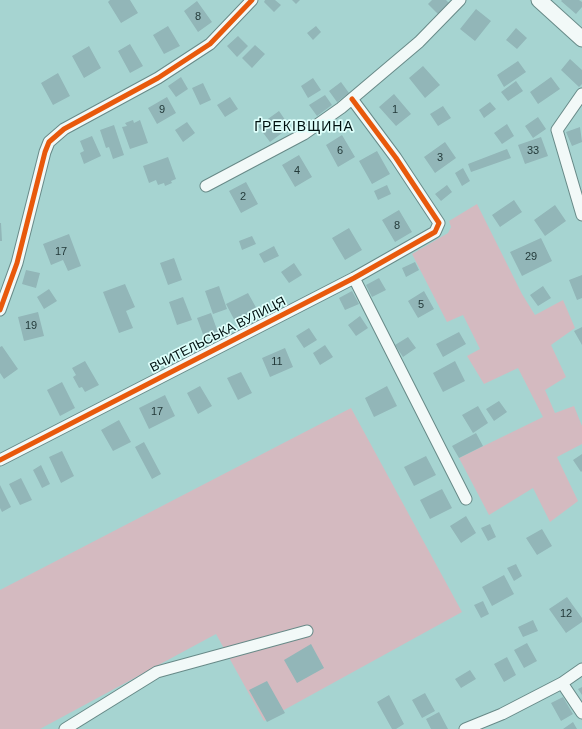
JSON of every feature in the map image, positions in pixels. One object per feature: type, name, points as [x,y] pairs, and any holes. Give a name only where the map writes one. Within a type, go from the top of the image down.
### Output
[{"type":"street","points":[[0,310],[17,263],[45,152],[49,142],[64,129],[158,78],[210,44],[252,0]]},
{"type":"street","points":[[206,186],[304,134],[352,99],[419,42],[460,0]]},
{"type":"street","points":[[539,0],[582,39]]},
{"type":"street","points":[[582,94],[557,130],[582,215]]},
{"type":"street","name":"ВЧИТЕЛЬСЬКА ВУЛИЦЯ","points":[[0,460],[354,278],[435,232],[439,222],[396,158],[352,99]]},
{"type":"street","points":[[354,278],[466,499]]},
{"type":"street","points":[[65,729],[157,672],[307,631]]},
{"type":"street","points":[[465,729],[502,714],[562,683],[582,669]]},
{"type":"street","points":[[562,683],[582,713]]},
{"type":"shaded area","points":[[477,204],[522,294],[535,315],[563,300],[575,328],[551,345],[566,377],[545,390],[555,413],[574,406],[582,426],[582,444],[557,457],[578,501],[550,522],[533,488],[489,515],[459,458],[543,417],[518,368],[484,384],[467,356],[480,349],[463,315],[447,322],[412,254],[448,233],[451,227],[449,221]]},
{"type":"shaded area","points":[[351,408],[462,612],[264,721],[216,634],[40,729],[0,729],[0,590]]},
{"type":"building","points":[[110,0],[130,0],[138,13],[121,23],[108,2]]},
{"type":"building","points":[[265,0],[275,0],[281,5],[274,12],[264,2]]},
{"type":"building","points":[[292,0],[300,0],[296,4]]},
{"type":"building","points":[[432,0],[446,0],[449,3],[438,14],[428,4]]},
{"type":"building","points":[[579,0],[582,2],[582,7],[576,14],[561,1]]},
{"type":"building","points":[[197,1],[212,22],[198,32],[184,11]]},
{"type":"building","points":[[476,9],[491,21],[475,41],[460,29]]},
{"type":"building","points":[[168,26],[180,46],[164,54],[153,35]]},
{"type":"building","points":[[316,26],[321,32],[313,40],[307,33]]},
{"type":"building","points":[[516,28],[527,38],[517,49],[506,40]]},
{"type":"building","points":[[238,36],[248,46],[237,57],[227,46]]},
{"type":"building","points":[[130,44],[143,66],[130,73],[118,51]]},
{"type":"building","points":[[255,45],[265,54],[252,68],[242,58]]},
{"type":"building","points":[[89,46],[101,68],[84,78],[72,56]]},
{"type":"building","points":[[570,59],[582,70],[582,84],[579,87],[561,70]]},
{"type":"building","points":[[518,61],[526,72],[504,87],[497,75]]},
{"type":"building","points":[[423,66],[440,85],[425,98],[409,78]]},
{"type":"building","points":[[58,73],[70,96],[53,105],[41,83]]},
{"type":"building","points":[[181,77],[188,89],[176,97],[168,86]]},
{"type":"building","points":[[551,77],[560,89],[538,104],[530,92]]},
{"type":"building","points":[[313,78],[321,90],[308,98],[301,86]]},
{"type":"building","points":[[516,81],[523,91],[508,101],[501,92]]},
{"type":"building","points":[[341,82],[349,93],[337,102],[329,91]]},
{"type":"building","points":[[203,83],[211,100],[200,105],[192,88]]},
{"type":"building","points":[[394,94],[411,114],[396,126],[379,107]]},
{"type":"building","points":[[325,95],[332,105],[317,116],[309,105]]},
{"type":"building","points":[[167,97],[176,113],[157,124],[148,108]]},
{"type":"building","points":[[230,97],[238,109],[225,117],[217,105]]},
{"type":"building","points":[[490,102],[496,109],[484,118],[479,110]]},
{"type":"building","points":[[443,106],[451,118],[438,126],[430,114]]},
{"type":"building","points":[[279,111],[290,127],[270,142],[258,126]]},
{"type":"building","points":[[538,117],[546,129],[533,138],[525,126]]},
{"type":"building","points":[[133,120],[134,123],[140,120],[148,143],[130,149],[122,127],[127,126],[125,123]]},
{"type":"building","points":[[187,122],[195,133],[183,142],[175,130]]},
{"type":"building","points":[[507,124],[514,136],[502,144],[494,133]]},
{"type":"building","points":[[114,125],[124,155],[113,159],[109,147],[106,148],[100,130]]},
{"type":"building","points":[[580,127],[582,142],[572,146],[566,132]]},
{"type":"building","points":[[342,135],[355,157],[338,167],[326,145]]},
{"type":"building","points":[[92,136],[101,156],[84,164],[80,153],[84,151],[80,141]]},
{"type":"building","points":[[541,137],[548,156],[525,164],[518,145]]},
{"type":"building","points":[[445,142],[456,158],[435,173],[424,157]]},
{"type":"building","points":[[507,149],[511,158],[471,172],[468,164]]},
{"type":"building","points":[[377,151],[390,174],[372,184],[359,161]]},
{"type":"building","points":[[299,155],[312,177],[295,187],[282,165]]},
{"type":"building","points":[[168,157],[176,179],[171,181],[172,183],[165,186],[164,183],[158,185],[156,180],[149,183],[143,166]]},
{"type":"building","points":[[463,168],[470,181],[462,186],[455,173]]},
{"type":"building","points":[[246,182],[258,204],[241,213],[229,191]]},
{"type":"building","points":[[387,185],[391,194],[378,200],[374,191]]},
{"type":"building","points":[[447,185],[452,192],[441,201],[435,194]]},
{"type":"building","points":[[514,200],[522,212],[500,227],[492,215]]},
{"type":"building","points":[[555,205],[566,221],[545,236],[534,220]]},
{"type":"building","points":[[399,210],[412,232],[395,242],[382,220]]},
{"type":"building","points":[[1,223],[2,241],[0,241]]},
{"type":"building","points":[[349,228],[362,250],[345,260],[332,238]]},
{"type":"building","points":[[69,234],[81,266],[68,271],[63,260],[51,265],[43,244]]},
{"type":"building","points":[[252,236],[256,244],[242,250],[239,241]]},
{"type":"building","points":[[541,238],[552,261],[522,276],[510,252]]},
{"type":"building","points":[[274,246],[279,256],[264,263],[259,254]]},
{"type":"building","points":[[174,258],[182,280],[168,285],[160,263]]},
{"type":"building","points":[[415,262],[419,270],[406,277],[402,268]]},
{"type":"building","points":[[294,263],[302,275],[289,283],[281,272]]},
{"type":"building","points":[[26,270],[40,273],[36,288],[22,284]]},
{"type":"building","points":[[582,275],[582,298],[577,300],[569,280]]},
{"type":"building","points":[[379,278],[386,290],[372,297],[366,285]]},
{"type":"building","points":[[125,284],[135,307],[126,311],[133,328],[119,333],[103,292]]},
{"type":"building","points":[[219,286],[227,309],[213,314],[205,291]]},
{"type":"building","points":[[543,286],[551,298],[538,306],[530,295]]},
{"type":"building","points":[[49,289],[57,301],[44,309],[37,297]]},
{"type":"building","points":[[352,291],[359,304],[345,310],[339,298]]},
{"type":"building","points":[[424,291],[434,309],[418,318],[408,301]]},
{"type":"building","points":[[248,293],[258,311],[236,323],[226,304]]},
{"type":"building","points":[[183,297],[192,320],[177,325],[169,302]]},
{"type":"building","points":[[38,312],[44,336],[24,341],[18,317]]},
{"type":"building","points":[[211,313],[219,335],[204,337],[197,318]]},
{"type":"building","points":[[360,316],[368,328],[356,336],[348,325]]},
{"type":"building","points":[[582,327],[582,345],[574,331]]},
{"type":"building","points":[[309,328],[317,340],[304,348],[296,336]]},
{"type":"building","points":[[459,332],[466,344],[443,357],[436,344]]},
{"type":"building","points":[[408,337],[416,348],[403,357],[395,345]]},
{"type":"building","points":[[325,345],[333,357],[320,365],[313,353]]},
{"type":"building","points":[[2,346],[18,369],[4,379],[0,373],[0,347]]},
{"type":"building","points":[[285,348],[293,367],[270,377],[262,358]]},
{"type":"building","points":[[85,361],[99,385],[85,392],[82,387],[79,388],[73,377],[76,375],[72,368]]},
{"type":"building","points":[[455,361],[465,381],[443,392],[433,373]]},
{"type":"building","points":[[241,372],[252,393],[238,400],[227,378]]},
{"type":"building","points":[[62,382],[75,408],[60,416],[47,390]]},
{"type":"building","points":[[200,386],[212,406],[198,414],[187,393]]},
{"type":"building","points":[[387,386],[397,406],[374,417],[365,398]]},
{"type":"building","points":[[165,395],[175,416],[149,429],[139,408]]},
{"type":"building","points":[[499,401],[507,412],[494,421],[486,409]]},
{"type":"building","points":[[478,406],[488,423],[473,433],[462,415]]},
{"type":"building","points":[[119,420],[131,442],[113,451],[101,430]]},
{"type":"building","points":[[476,433],[483,446],[459,458],[452,446]]},
{"type":"building","points":[[144,442],[161,474],[152,479],[135,447]]},
{"type":"building","points":[[62,451],[74,476],[61,483],[49,457]]},
{"type":"building","points":[[582,454],[582,471],[581,472],[573,460]]},
{"type":"building","points":[[426,456],[436,475],[414,486],[404,467]]},
{"type":"building","points":[[41,465],[50,484],[42,488],[33,470]]},
{"type":"building","points":[[21,478],[32,500],[20,505],[9,484]]},
{"type":"building","points":[[0,485],[11,507],[2,512],[0,508]]},
{"type":"building","points":[[442,489],[452,508],[430,519],[420,500]]},
{"type":"building","points":[[466,516],[476,533],[461,543],[450,526]]},
{"type":"building","points":[[490,524],[496,537],[488,541],[481,528]]},
{"type":"building","points":[[542,529],[552,546],[537,555],[526,538]]},
{"type":"building","points":[[516,564],[522,576],[514,581],[507,568]]},
{"type":"building","points":[[504,575],[514,594],[492,606],[482,587]]},
{"type":"building","points":[[567,597],[582,618],[582,622],[566,633],[549,609]]},
{"type":"building","points":[[483,601],[489,614],[481,618],[474,605]]},
{"type":"building","points":[[533,620],[538,631],[523,637],[518,627]]},
{"type":"building","points":[[527,643],[537,661],[524,668],[514,650]]},
{"type":"building","points":[[311,644],[324,668],[297,683],[284,660]]},
{"type":"building","points":[[507,657],[516,675],[504,682],[494,664]]},
{"type":"building","points":[[470,670],[476,679],[461,688],[455,679]]},
{"type":"building","points":[[267,681],[285,713],[267,722],[249,690]]},
{"type":"building","points":[[582,687],[582,695],[578,689]]},
{"type":"building","points":[[425,693],[435,711],[422,718],[412,700]]},
{"type":"building","points":[[389,695],[404,724],[396,729],[392,729],[377,702]]},
{"type":"building","points":[[563,697],[573,714],[561,721],[551,703]]},
{"type":"building","points":[[439,712],[448,729],[431,729],[426,719]]},
{"type":"building","points":[[573,722],[577,729],[563,729]]},
{"type":"cycle path","points":[[0,310],[17,263],[45,152],[49,142],[64,129],[158,78],[210,44],[252,0]]},
{"type":"cycle path","points":[[0,460],[354,278],[435,232],[439,223],[396,158],[352,99]]},
{"type":"district","name":"ҐРЕКІВЩИНА","points":[[304,127]]}]
